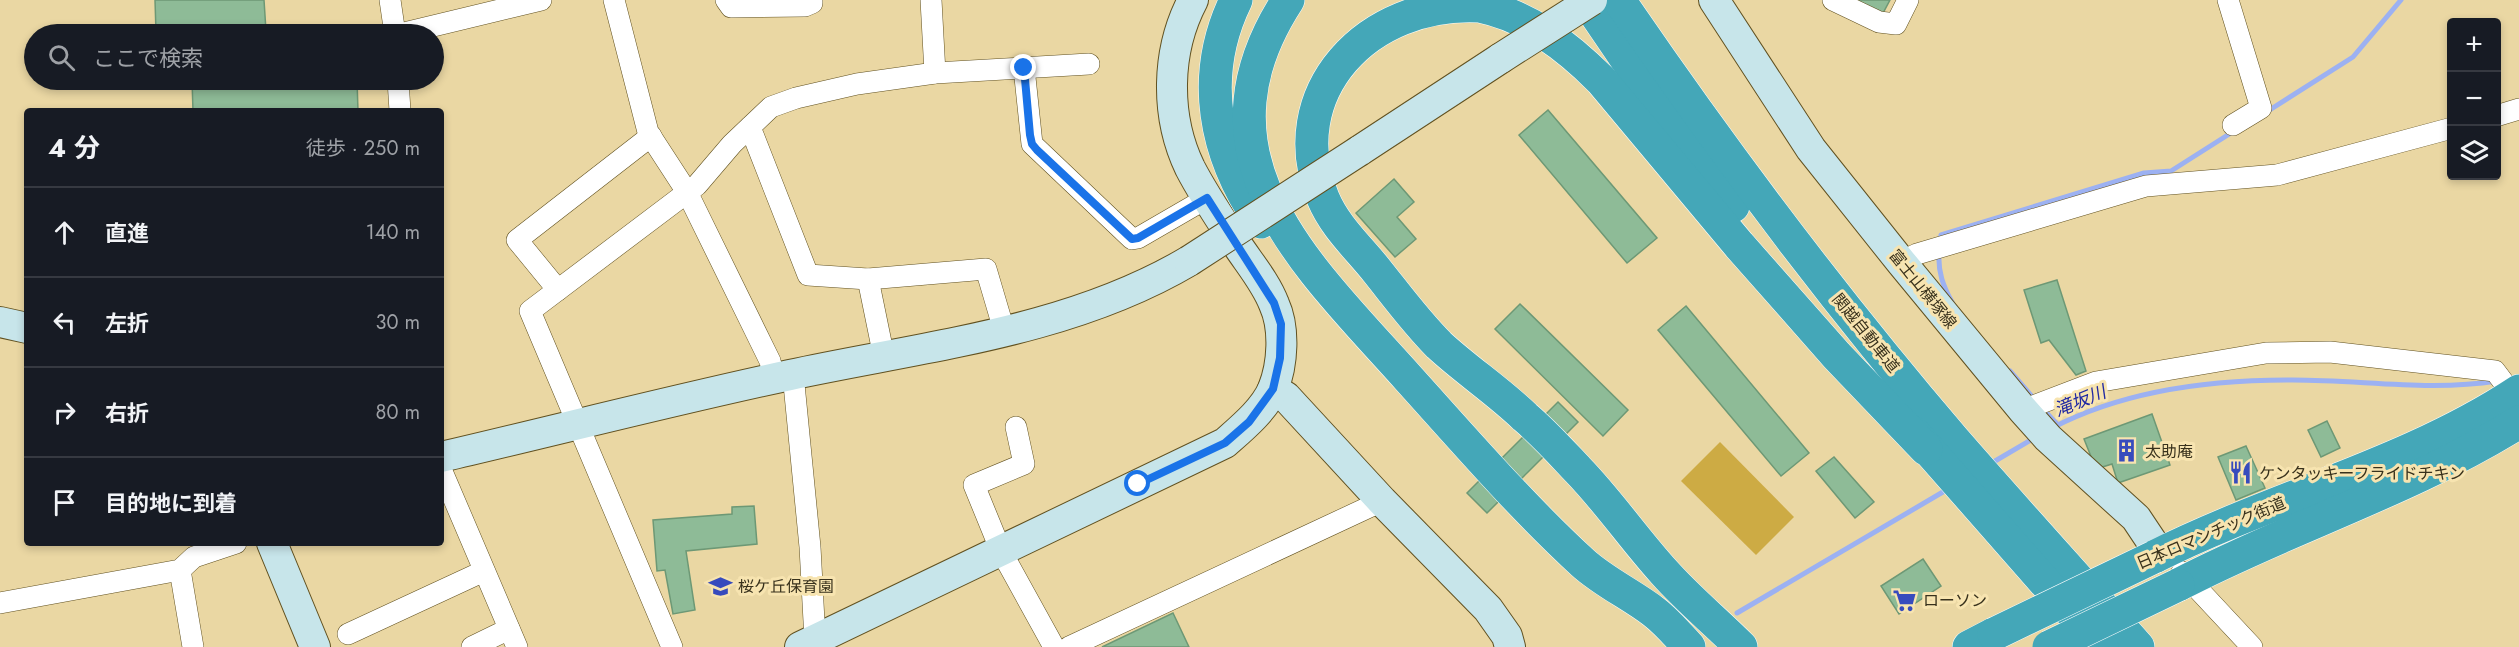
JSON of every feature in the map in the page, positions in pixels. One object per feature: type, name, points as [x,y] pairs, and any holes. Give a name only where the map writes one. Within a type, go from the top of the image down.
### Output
[{"type":"highway","points":[[1236,0],[1221,39],[1216,67],[1217,120],[1222,145],[1233,175],[1266,230],[1286,253],[1333,296]]},
{"type":"highway","points":[[1288,0],[1267,35],[1258,60],[1252,86],[1251,139],[1264,192],[1292,243],[1333,296],[1480,458],[1585,564],[1655,613],[1689,647]]},
{"type":"highway","points":[[1313,0],[1296,23],[1283,49],[1275,77],[1271,131],[1274,156],[1281,181],[1309,233],[1369,302],[1439,345]]},
{"type":"highway","name":"関越自動車道","points":[[1586,0],[1720,188],[1810,306],[1926,449],[2102,647]]},
{"type":"highway","name":"関越自動車道","points":[[1619,0],[1745,177],[1832,291],[1954,440],[2138,647]]},
{"type":"highway","points":[[1632,0],[1745,177]]},
{"type":"highway","points":[[1741,647],[1665,574],[1580,471],[1526,417],[1439,345],[1405,307],[1332,216],[1322,196],[1316,172],[1313,127],[1317,103],[1326,80],[1355,39],[1376,23],[1399,12],[1450,3],[1477,5],[1502,11],[1525,21],[1576,56],[1624,106],[1739,245],[1822,339],[1926,449]]},
{"type":"highway","name":"日本ロマンチック街道","points":[[1982,640],[2158,554],[2517,403]]},
{"type":"highway","name":"日本ロマンチック街道","points":[[2049,647],[2183,582],[2430,471],[2517,403]]},
{"type":"street","points":[[390,0],[394,24]]},
{"type":"street","points":[[425,24],[461,10],[541,0]]},
{"type":"street","points":[[614,0],[651,136],[687,192],[770,361],[783,376],[809,535],[808,644],[1225,443],[1249,422],[1273,389],[1281,324],[1274,303],[1207,198],[1189,165],[1178,131],[1170,88],[1176,46],[1193,0]]},
{"type":"street","points":[[726,0],[731,7],[805,6],[812,3],[812,0]]},
{"type":"street","points":[[931,0],[935,74]]},
{"type":"street","points":[[444,456],[783,376],[884,357],[1051,319],[1140,288],[1189,261],[1592,0]]},
{"type":"street","name":"富士山横塚線","points":[[1714,0],[1811,149],[1901,262],[2037,425],[2136,518],[2158,554]]},
{"type":"street","points":[[1833,0],[1879,22],[1896,24],[1908,0]]},
{"type":"street","points":[[2228,0],[2261,108],[2233,125]]},
{"type":"street","points":[[672,647],[530,311],[697,185],[771,106],[857,84],[935,74],[1089,64]]},
{"type":"street","points":[[1024,68],[1032,144],[1132,239],[1138,238],[1207,198]]},
{"type":"street","points":[[399,90],[400,108]]},
{"type":"street","points":[[2501,114],[2519,109]]},
{"type":"street","points":[[750,127],[808,275],[868,279],[986,269],[1004,330]]},
{"type":"street","points":[[1901,262],[1917,254],[2146,186],[2277,175],[2447,129]]},
{"type":"street","points":[[558,290],[517,240],[651,136]]},
{"type":"street","points":[[868,279],[884,357]]},
{"type":"street","points":[[0,322],[24,327]]},
{"type":"street","points":[[2037,425],[2096,382],[2266,353],[2330,352],[2495,371],[2517,403]]},
{"type":"street","points":[[1273,389],[1286,397],[1382,501],[1488,609],[1507,636],[1510,647]]},
{"type":"street","points":[[1016,427],[1024,464],[974,485],[1001,550],[1054,647]]},
{"type":"street","points":[[444,476],[513,638],[472,647]]},
{"type":"street","points":[[1069,647],[1382,501]]},
{"type":"street","points":[[0,603],[180,570],[194,557],[227,546]]},
{"type":"street","points":[[273,546],[315,647]]},
{"type":"street","points":[[2158,554],[2183,582],[2252,647]]},
{"type":"street","points":[[180,570],[193,647]]},
{"type":"street","points":[[348,634],[484,571]]},
{"type":"shaded area","points":[[1720,442],[1794,517],[1756,555],[1681,481]]},
{"type":"building","points":[[155,0],[264,0],[266,24],[156,24]]},
{"type":"building","points":[[1854,0],[1890,0],[1882,15]]},
{"type":"building","points":[[192,90],[357,90],[358,108],[193,108]]},
{"type":"building","points":[[1548,110],[1657,238],[1627,263],[1519,135]]},
{"type":"building","points":[[1394,179],[1414,202],[1397,217],[1416,239],[1395,257],[1356,213]]},
{"type":"building","points":[[2057,280],[2086,371],[2076,375],[2049,340],[2041,343],[2024,290]]},
{"type":"building","points":[[1520,304],[1628,410],[1603,436],[1495,329]]},
{"type":"building","points":[[1686,306],[1809,453],[1781,476],[1658,330]]},
{"type":"building","points":[[1558,402],[1578,422],[1487,513],[1467,493]]},
{"type":"building","name":"太助庵","points":[[2152,414],[2170,465],[2118,483],[2112,464],[2096,469],[2084,439]]},
{"type":"building","points":[[2327,421],[2340,448],[2321,457],[2308,430]]},
{"type":"building","name":"ケンタッキーフライドチキン","points":[[2246,446],[2265,488],[2236,500],[2218,457]]},
{"type":"building","points":[[1834,457],[1874,502],[1855,518],[1816,471]]},
{"type":"building","points":[[754,506],[757,544],[686,551],[695,610],[673,614],[665,570],[657,571],[653,520],[732,514],[732,507]]},
{"type":"building","name":"ローソン","points":[[1923,559],[1941,586],[1899,614],[1881,586]]},
{"type":"building","points":[[1173,613],[1189,647],[1102,647]]},
{"type":"waterway","points":[[2268,111],[2353,57],[2401,0]]},
{"type":"waterway","points":[[1940,241],[1941,235],[2144,173],[2171,171],[2234,131]]},
{"type":"waterway","points":[[1939,254],[1942,279],[1952,302]]},
{"type":"waterway","points":[[2010,371],[2035,400]]},
{"type":"waterway","name":"滝坂川","points":[[2052,428],[2107,405],[2196,385],[2287,380],[2418,385],[2497,381]]},
{"type":"waterway","points":[[2041,407],[2058,425]]},
{"type":"waterway","name":"滝坂川","points":[[1990,464],[2036,437]]},
{"type":"waterway","name":"滝坂川","points":[[1737,613],[1948,489]]},
{"type":"place","name":"太助庵","points":[[2127,451]]},
{"type":"place","name":"ケンタッキーフライドチキン","points":[[2241,473]]},
{"type":"place","name":"桜ケ丘保育園","points":[[720,586]]},
{"type":"place","name":"ローソン","points":[[1905,600]]},
{"type":"route","points":[[1024,68],[1030,135],[1032,144],[1037,150],[1132,239],[1138,238],[1207,198],[1274,303],[1281,324],[1280,358],[1273,389],[1249,422],[1225,443],[1138,484]]}]
